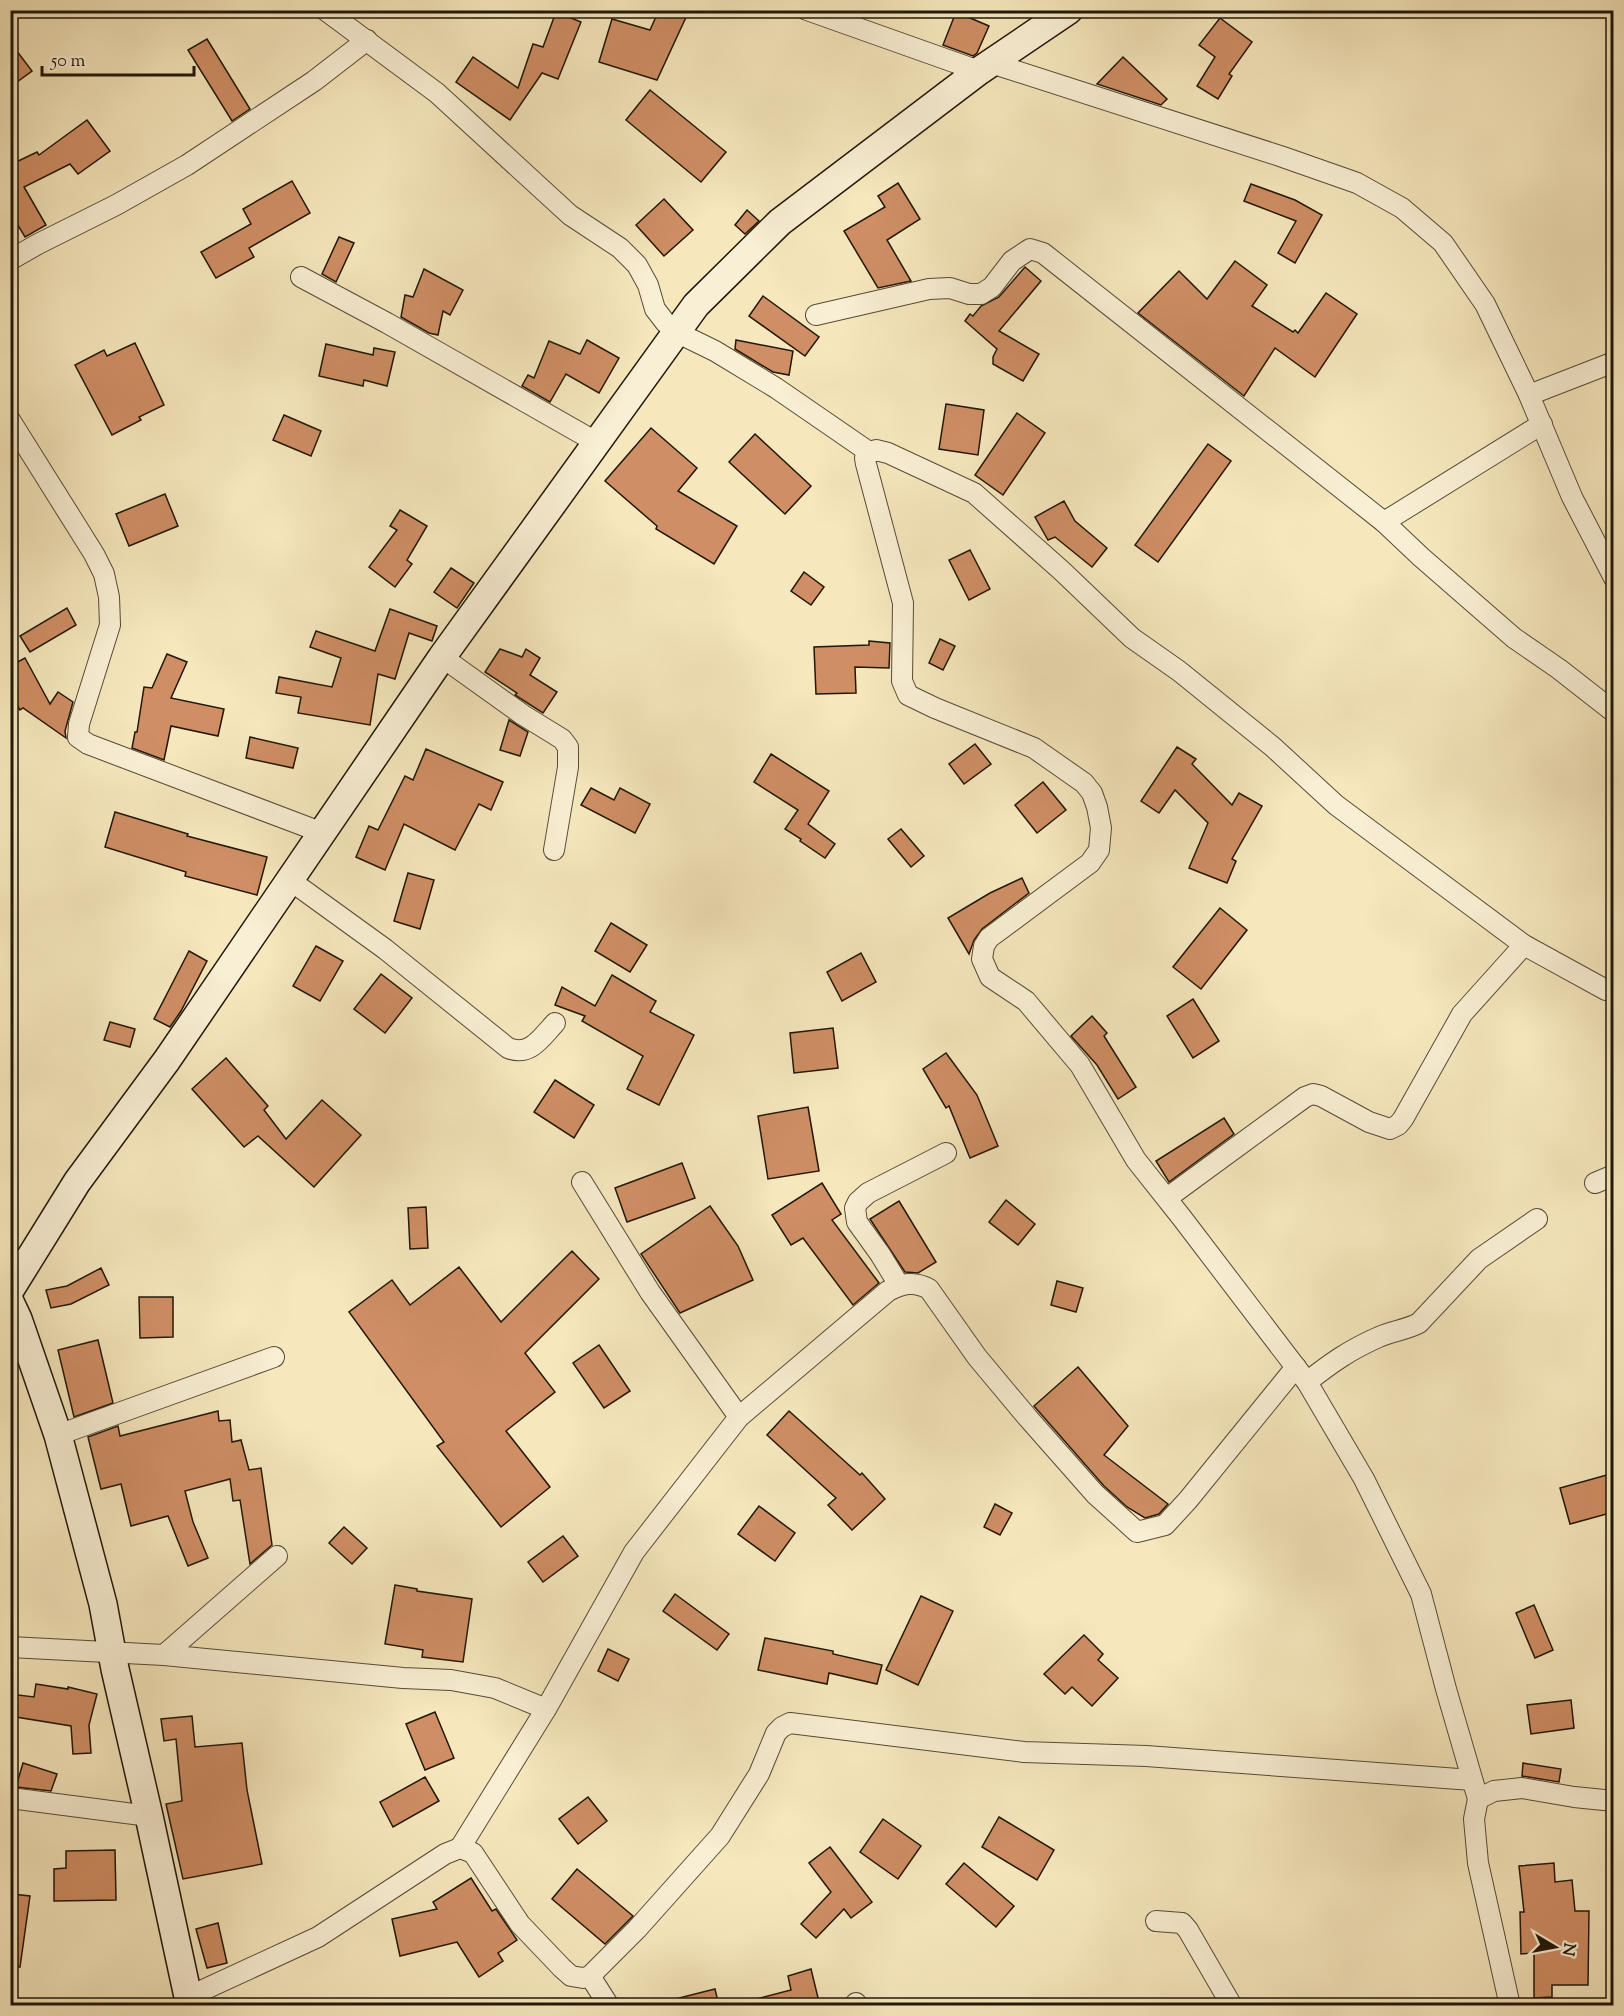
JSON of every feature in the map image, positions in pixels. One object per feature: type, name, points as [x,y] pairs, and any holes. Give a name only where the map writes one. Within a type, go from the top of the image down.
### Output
[{"type":"street","points":[[326,10],[437,93],[570,215],[620,248],[637,265],[648,285],[655,309],[676,332],[715,351],[765,382],[869,452]]},
{"type":"street","points":[[807,10],[1346,179],[1402,208],[1443,243],[1485,304],[1529,394],[1572,497],[1614,578]]},
{"type":"street","points":[[10,1290],[77,1182],[167,1060],[442,657],[696,305],[780,222],[985,67],[1069,10]]},
{"type":"street","points":[[10,260],[187,165],[314,81],[367,40]]},
{"type":"street","points":[[816,315],[930,289],[950,288],[969,294],[981,294],[992,287],[1012,261],[1030,249],[1043,253],[1384,522],[1514,638],[1559,669],[1614,712]]},
{"type":"street","points":[[301,277],[387,323],[596,442]]},
{"type":"street","points":[[1529,394],[1614,362]]},
{"type":"street","points":[[10,420],[94,554],[104,574],[109,597],[110,625],[79,724],[78,737],[88,744],[174,778],[323,833]]},
{"type":"street","points":[[1384,522],[1542,424]]},
{"type":"street","points":[[1510,2006],[1478,1863],[1474,1819],[1475,1790],[1421,1594],[1364,1479],[1301,1375],[1136,1160],[1080,1065],[1026,1001],[990,977],[982,959],[984,946],[989,938],[1067,881],[1096,856],[1101,838],[1097,807],[1092,793],[1084,783],[1034,748],[908,695],[902,681],[903,603],[866,464],[869,452],[876,450],[888,453],[974,493],[1062,571],[1132,638],[1179,671],[1273,747],[1335,805],[1524,945],[1606,990],[1614,991]]},
{"type":"street","points":[[442,657],[523,716],[562,739],[568,747],[568,767],[554,850]]},
{"type":"street","points":[[291,881],[385,949],[508,1048],[517,1052],[530,1048],[555,1023]]},
{"type":"street","points":[[1167,1198],[1305,1097],[1313,1094],[1369,1122],[1390,1129],[1398,1125],[1462,1014],[1524,945]]},
{"type":"street","points":[[899,1285],[880,1254],[860,1228],[855,1208],[868,1193],[946,1153]]},
{"type":"street","points":[[1595,1183],[1614,1175]]},
{"type":"street","points":[[582,1182],[650,1292],[739,1417]]},
{"type":"street","points":[[10,1302],[58,1435],[103,1604],[189,2001],[318,1937],[445,1854],[460,1848],[546,1709],[634,1552],[739,1417],[888,1291],[899,1285],[920,1284],[929,1288],[977,1357],[1028,1418],[1095,1494],[1137,1532],[1165,1525],[1301,1375],[1381,1336],[1405,1330],[1419,1323],[1479,1259],[1537,1219]]},
{"type":"street","points":[[58,1435],[274,1357]]},
{"type":"street","points":[[164,1655],[277,1556]]},
{"type":"street","points":[[10,1647],[164,1655],[474,1683],[495,1688],[546,1709]]},
{"type":"street","points":[[460,1848],[473,1853],[520,1924],[571,1976],[583,1978],[590,1976],[637,1929],[720,1836],[759,1774],[776,1733],[790,1723],[1023,1752],[1146,1756],[1475,1790],[1494,1791],[1522,1788],[1614,1801]]},
{"type":"street","points":[[10,1798],[149,1816]]},
{"type":"street","points":[[1156,1921],[1182,1923],[1232,2006]]},
{"type":"street","points":[[590,1976],[609,2006]]},
{"type":"building","points":[[659,10],[678,10],[687,15],[657,80],[599,62],[612,19],[650,30]]},
{"type":"building","points":[[556,12],[581,22],[558,79],[542,73],[510,120],[456,82],[473,57],[518,88],[533,44],[543,47]]},
{"type":"building","points":[[956,12],[989,26],[977,53],[973,56],[943,45]]},
{"type":"building","points":[[1220,18],[1252,42],[1229,74],[1232,76],[1218,99],[1197,86],[1215,57],[1199,45]]},
{"type":"building","points":[[207,39],[250,109],[232,121],[188,50]]},
{"type":"building","points":[[10,42],[32,71],[10,87]]},
{"type":"building","points":[[1123,57],[1167,99],[1161,105],[1097,84]]},
{"type":"building","points":[[650,90],[726,152],[701,182],[626,120]]},
{"type":"building","points":[[87,120],[110,151],[78,174],[70,164],[24,187],[46,225],[25,237],[10,212],[10,162],[12,164],[37,152],[39,155]]},
{"type":"building","points":[[292,181],[310,213],[249,248],[254,257],[216,278],[201,252],[251,224],[243,209]]},
{"type":"building","points":[[898,183],[920,219],[887,240],[911,281],[878,288],[844,231],[885,207],[878,196]]},
{"type":"building","points":[[1251,184],[1295,200],[1322,215],[1295,263],[1278,253],[1296,221],[1244,201]]},
{"type":"building","points":[[664,199],[693,230],[664,256],[636,225]]},
{"type":"building","points":[[747,210],[759,221],[745,234],[735,225]]},
{"type":"building","points":[[339,237],[354,243],[336,282],[322,274]]},
{"type":"building","points":[[1235,261],[1267,285],[1252,306],[1293,332],[1295,330],[1298,333],[1326,293],[1357,314],[1315,377],[1275,348],[1244,396],[1138,313],[1179,271],[1207,299]]},
{"type":"building","points":[[1025,267],[1041,281],[999,331],[1039,354],[1023,381],[993,364],[993,357],[997,349],[965,321],[970,314],[973,316],[981,306],[999,297]]},
{"type":"building","points":[[424,269],[463,290],[450,315],[443,311],[438,335],[429,333],[401,317],[405,295],[413,297]]},
{"type":"building","points":[[763,296],[819,337],[805,356],[749,316]]},
{"type":"building","points":[[587,340],[619,358],[599,393],[566,374],[550,402],[522,386],[528,375],[534,378],[549,341],[580,354]]},
{"type":"building","points":[[736,340],[793,351],[789,375],[773,372],[735,349]]},
{"type":"building","points":[[135,343],[164,405],[139,417],[141,420],[112,435],[75,365],[104,350],[107,356]]},
{"type":"building","points":[[326,344],[373,355],[374,348],[395,352],[387,386],[364,380],[363,386],[319,376]]},
{"type":"building","points":[[946,404],[984,410],[978,455],[939,449]]},
{"type":"building","points":[[1017,413],[1045,433],[1003,495],[975,475]]},
{"type":"building","points":[[284,415],[321,431],[311,456],[273,440]]},
{"type":"building","points":[[651,428],[697,468],[678,491],[737,526],[714,564],[656,529],[657,526],[605,481]]},
{"type":"building","points":[[755,434],[811,486],[785,514],[729,462]]},
{"type":"building","points":[[1208,444],[1231,461],[1158,562],[1135,545]]},
{"type":"building","points":[[165,494],[178,526],[129,546],[116,514]]},
{"type":"building","points":[[1064,501],[1075,521],[1107,548],[1092,567],[1055,537],[1048,540],[1035,517]]},
{"type":"building","points":[[400,510],[427,526],[407,560],[412,564],[395,587],[369,567],[397,530],[390,526]]},
{"type":"building","points":[[970,550],[990,589],[969,600],[949,560]]},
{"type":"building","points":[[451,568],[474,583],[457,608],[434,592]]},
{"type":"building","points":[[804,572],[824,587],[811,605],[791,591]]},
{"type":"building","points":[[67,608],[76,625],[30,652],[20,636]]},
{"type":"building","points":[[390,609],[437,626],[432,641],[409,633],[395,679],[378,674],[370,725],[298,713],[301,697],[276,693],[279,677],[332,687],[341,658],[310,647],[316,631],[375,651]]},
{"type":"building","points":[[940,639],[955,646],[943,670],[929,663]]},
{"type":"building","points":[[869,641],[890,643],[889,668],[855,667],[856,693],[816,694],[814,647],[869,645]]},
{"type":"building","points":[[500,649],[522,657],[526,649],[540,658],[530,675],[557,692],[543,713],[485,672]]},
{"type":"building","points":[[167,654],[187,662],[171,698],[224,709],[218,736],[171,726],[164,760],[132,748],[135,732],[137,732],[144,687],[152,688]]},
{"type":"building","points":[[25,658],[50,704],[58,692],[73,702],[65,731],[66,738],[23,708],[20,710],[10,694],[10,666]]},
{"type":"building","points":[[509,720],[528,732],[520,756],[500,750]]},
{"type":"building","points":[[250,737],[298,748],[293,768],[246,758]]},
{"type":"building","points":[[975,744],[991,764],[964,784],[949,764]]},
{"type":"building","points":[[1177,747],[1196,759],[1192,764],[1232,805],[1239,793],[1262,806],[1232,859],[1236,861],[1227,883],[1189,868],[1208,823],[1175,790],[1159,813],[1141,801]]},
{"type":"building","points":[[426,749],[503,782],[491,810],[479,804],[455,850],[404,824],[385,870],[356,857],[369,826],[378,830],[405,776],[413,780]]},
{"type":"building","points":[[771,754],[829,791],[808,824],[835,844],[825,858],[785,829],[798,810],[754,782]]},
{"type":"building","points":[[1043,782],[1066,810],[1037,833],[1015,805]]},
{"type":"building","points":[[591,788],[614,800],[620,788],[650,804],[635,833],[581,805]]},
{"type":"building","points":[[115,812],[188,834],[187,836],[267,857],[257,895],[185,876],[186,872],[105,847]]},
{"type":"building","points":[[901,829],[924,856],[911,867],[888,839]]},
{"type":"building","points":[[408,873],[434,880],[420,929],[394,921]]},
{"type":"building","points":[[1022,878],[1029,893],[982,929],[974,940],[969,954],[948,918],[990,893]]},
{"type":"building","points":[[1220,908],[1247,930],[1201,989],[1173,967]]},
{"type":"building","points":[[611,923],[647,945],[630,972],[595,951]]},
{"type":"building","points":[[316,946],[343,961],[320,1001],[293,986]]},
{"type":"building","points":[[189,951],[207,961],[170,1027],[154,1019]]},
{"type":"building","points":[[861,953],[876,982],[842,1001],[827,972]]},
{"type":"building","points":[[381,974],[412,998],[385,1033],[354,1009]]},
{"type":"building","points":[[612,975],[656,1001],[650,1012],[694,1035],[659,1105],[627,1089],[643,1056],[582,1021],[585,1016],[555,1005],[562,987],[595,1006]]},
{"type":"building","points":[[1193,999],[1219,1041],[1193,1058],[1167,1016]]},
{"type":"building","points":[[1092,1016],[1107,1033],[1104,1036],[1136,1087],[1118,1099],[1097,1065],[1071,1036]]},
{"type":"building","points":[[110,1022],[135,1029],[130,1047],[104,1040]]},
{"type":"building","points":[[833,1028],[838,1068],[794,1073],[790,1033]]},
{"type":"building","points":[[946,1053],[977,1095],[998,1146],[970,1158],[949,1106],[946,1108],[923,1069]]},
{"type":"building","points":[[226,1058],[268,1106],[264,1110],[286,1139],[322,1100],[361,1135],[314,1187],[258,1136],[244,1147],[192,1089]]},
{"type":"building","points":[[555,1080],[594,1105],[574,1138],[534,1112]]},
{"type":"building","points":[[808,1107],[819,1171],[768,1179],[758,1116]]},
{"type":"building","points":[[1224,1118],[1234,1134],[1169,1182],[1156,1161]]},
{"type":"building","points":[[682,1163],[695,1198],[627,1222],[615,1188]]},
{"type":"building","points":[[822,1183],[841,1214],[832,1220],[879,1283],[853,1305],[803,1238],[791,1245],[772,1215]]},
{"type":"building","points":[[1006,1200],[1035,1224],[1018,1245],[989,1222]]},
{"type":"building","points":[[899,1201],[936,1262],[918,1273],[905,1272],[870,1219]]},
{"type":"building","points":[[710,1206],[738,1246],[753,1280],[680,1313],[641,1254]]},
{"type":"building","points":[[426,1207],[428,1248],[410,1249],[408,1208]]},
{"type":"building","points":[[572,1251],[599,1279],[525,1353],[555,1392],[506,1431],[550,1487],[501,1527],[437,1446],[444,1442],[349,1312],[392,1280],[410,1305],[459,1267],[501,1322]]},
{"type":"building","points":[[101,1268],[109,1285],[71,1304],[51,1308],[46,1290],[67,1286]]},
{"type":"building","points":[[1057,1281],[1083,1288],[1076,1312],[1051,1305]]},
{"type":"building","points":[[139,1297],[173,1297],[173,1337],[140,1338]]},
{"type":"building","points":[[98,1340],[113,1403],[74,1417],[58,1350]]},
{"type":"building","points":[[599,1345],[630,1391],[604,1408],[573,1363]]},
{"type":"building","points":[[1078,1367],[1128,1426],[1104,1455],[1168,1504],[1159,1514],[1145,1518],[1127,1507],[1104,1486],[1034,1406]]},
{"type":"building","points":[[218,1411],[219,1421],[230,1420],[232,1442],[241,1440],[249,1470],[261,1468],[272,1545],[250,1564],[240,1500],[233,1501],[230,1479],[185,1491],[193,1522],[208,1558],[188,1566],[168,1516],[131,1526],[121,1484],[101,1489],[88,1437],[118,1426],[120,1436]]},
{"type":"building","points":[[789,1411],[860,1475],[862,1473],[885,1499],[852,1530],[828,1505],[836,1498],[767,1435]]},
{"type":"building","points":[[1614,1473],[1614,1512],[1570,1524],[1560,1488]]},
{"type":"building","points":[[995,1504],[1012,1513],[1000,1535],[984,1527]]},
{"type":"building","points":[[759,1506],[795,1533],[775,1561],[738,1534]]},
{"type":"building","points":[[344,1527],[367,1548],[352,1564],[329,1543]]},
{"type":"building","points":[[563,1536],[578,1556],[543,1582],[528,1562]]},
{"type":"building","points":[[395,1585],[417,1589],[417,1591],[472,1599],[463,1662],[422,1657],[423,1650],[385,1644]]},
{"type":"building","points":[[675,1594],[729,1634],[717,1650],[663,1611]]},
{"type":"building","points":[[921,1596],[953,1611],[918,1685],[886,1670]]},
{"type":"building","points":[[1534,1605],[1553,1650],[1535,1658],[1516,1613]]},
{"type":"building","points":[[1084,1635],[1103,1654],[1098,1660],[1118,1678],[1092,1706],[1072,1687],[1065,1694],[1044,1674]]},
{"type":"building","points":[[765,1638],[833,1651],[833,1654],[882,1665],[877,1684],[829,1673],[827,1684],[758,1670]]},
{"type":"building","points":[[608,1649],[629,1659],[618,1681],[598,1671]]},
{"type":"building","points":[[36,1684],[68,1689],[68,1687],[97,1694],[89,1725],[91,1753],[73,1754],[71,1726],[10,1716],[10,1694],[34,1697]]},
{"type":"building","points":[[1571,1700],[1574,1728],[1531,1734],[1527,1705]]},
{"type":"building","points":[[435,1712],[454,1758],[425,1770],[406,1724]]},
{"type":"building","points":[[192,1716],[195,1747],[242,1743],[247,1790],[262,1864],[183,1879],[166,1804],[182,1801],[176,1739],[164,1741],[161,1719]]},
{"type":"building","points":[[23,1763],[57,1774],[51,1791],[16,1787]]},
{"type":"building","points":[[1523,1763],[1561,1769],[1559,1782],[1522,1776]]},
{"type":"building","points":[[425,1777],[439,1801],[393,1827],[380,1802]]},
{"type":"building","points":[[588,1797],[607,1821],[578,1844],[559,1819]]},
{"type":"building","points":[[999,1817],[1054,1850],[1037,1880],[982,1847]]},
{"type":"building","points":[[883,1819],[921,1846],[898,1879],[860,1852]]},
{"type":"building","points":[[830,1847],[872,1902],[851,1918],[844,1909],[816,1938],[801,1924],[831,1892],[809,1863]]},
{"type":"building","points":[[115,1850],[116,1900],[54,1901],[54,1869],[66,1868],[66,1851]]},
{"type":"building","points":[[964,1863],[1014,1906],[996,1927],[946,1884]]},
{"type":"building","points":[[1554,1863],[1555,1882],[1572,1880],[1575,1911],[1589,1911],[1588,1985],[1552,1985],[1552,1997],[1534,1998],[1534,1953],[1521,1954],[1520,1912],[1524,1912],[1519,1866]]},
{"type":"building","points":[[577,1869],[633,1916],[605,1944],[552,1899]]},
{"type":"building","points":[[471,1878],[492,1911],[496,1909],[517,1940],[498,1953],[503,1961],[479,1977],[457,1942],[400,1956],[392,1919],[437,1909],[433,1902]]},
{"type":"building","points":[[12,1894],[30,1896],[20,1967],[10,1967]]},
{"type":"building","points":[[218,1923],[227,1963],[207,1968],[196,1929]]},
{"type":"building","points":[[811,1969],[820,2006],[753,2006],[752,2000],[791,1990],[788,1976]]},
{"type":"building","points":[[715,1989],[719,2006],[672,2006],[671,2000]]}]
